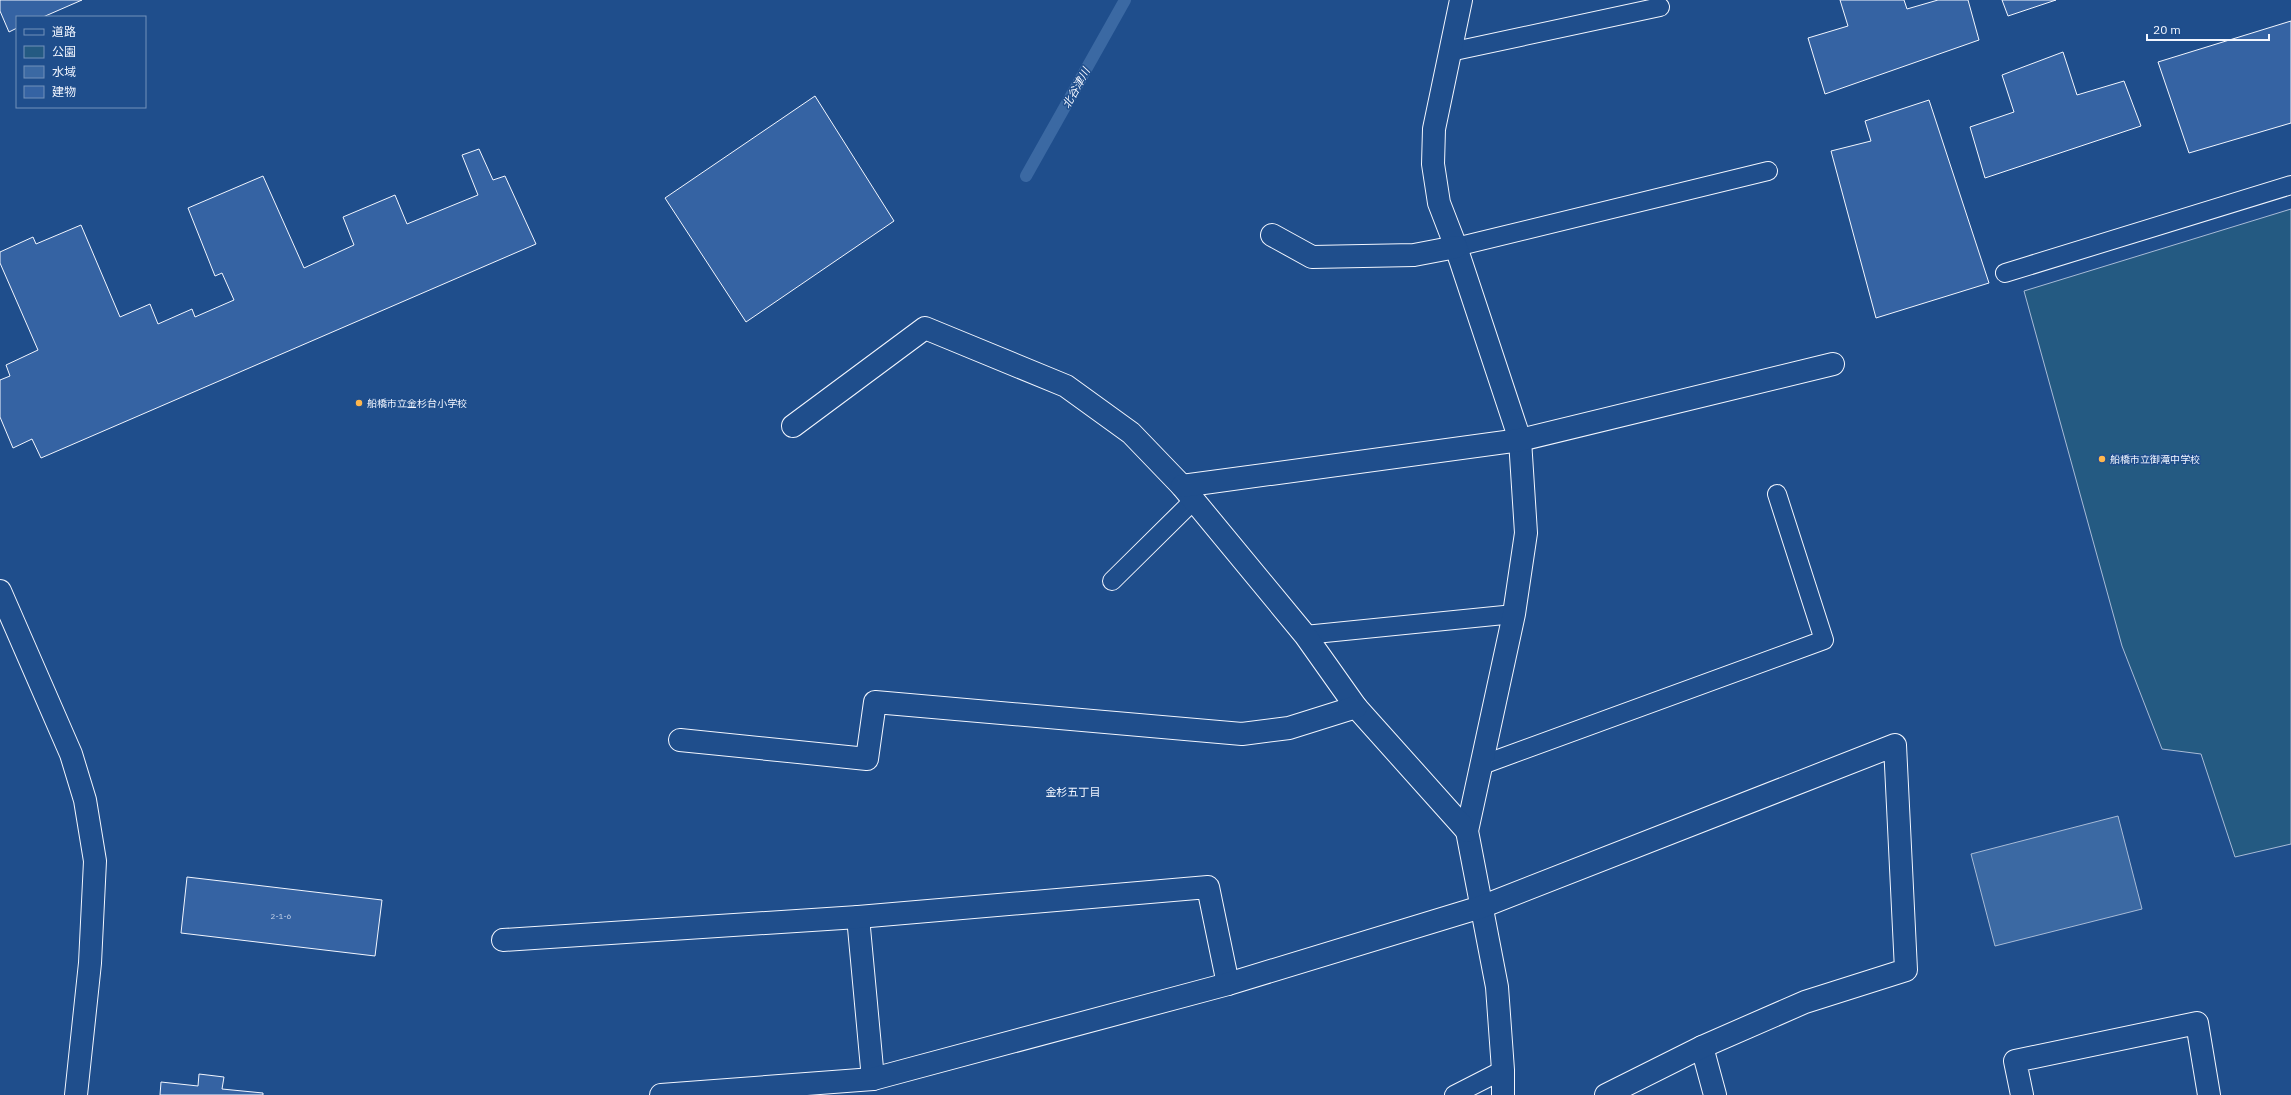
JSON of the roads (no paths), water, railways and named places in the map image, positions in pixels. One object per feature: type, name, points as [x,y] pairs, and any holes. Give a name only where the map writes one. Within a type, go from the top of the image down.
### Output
[{"type":"street","points":[[1461,0],[1434,129],[1433,164],[1439,203],[1456,247],[1520,440],[1526,533],[1514,614],[1467,831],[1497,987],[1503,1070],[1503,1095]]},
{"type":"street","points":[[1272,235],[1312,257],[1414,255],[1456,247]]},
{"type":"street","points":[[793,426],[925,328],[1066,386],[1131,433],[1188,493],[1305,635],[1356,707],[1467,831]]},
{"type":"street","points":[[1188,493],[1520,440],[1833,364]]},
{"type":"street","points":[[0,591],[70,754],[85,800],[95,861],[90,963],[76,1095]]},
{"type":"street","points":[[680,740],[867,758],[875,702],[1242,734],[1289,728],[1356,707]]},
{"type":"street","points":[[674,1094],[873,1079],[1228,984],[1481,906],[1896,744],[1906,970],[1805,1002],[1702,1047],[1606,1095]]},
{"type":"street","points":[[504,940],[858,917],[1208,887],[1228,984]]},
{"type":"street","points":[[858,917],[873,1079]]},
{"type":"street","points":[[2022,1095],[2015,1061],[2197,1023],[2209,1095]]},
{"type":"street","points":[[1702,1047],[1715,1095]]},
{"type":"lane","points":[[1450,52],[1660,7]]},
{"type":"lane","points":[[1456,247],[1768,171]]},
{"type":"lane","points":[[2005,273],[2291,185]]},
{"type":"lane","points":[[1112,581],[1188,493]]},
{"type":"lane","points":[[1482,766],[1824,640],[1777,494]]},
{"type":"lane","points":[[1305,635],[1514,614]]},
{"type":"lane","points":[[1454,1095],[1503,1070]]},
{"type":"water","points":[[2118,816],[2142,909],[1995,946],[1971,854]]},
{"type":"waterway","name":"北谷津川","points":[[1026,176],[1125,0]]},
{"type":"place","name":"船橋市立金杉台小学校","points":[[359,403]]},
{"type":"place","name":"船橋市立御滝中学校","points":[[2102,459]]},
{"type":"district","name":"金杉五丁目","points":[[1073,792]]}]
